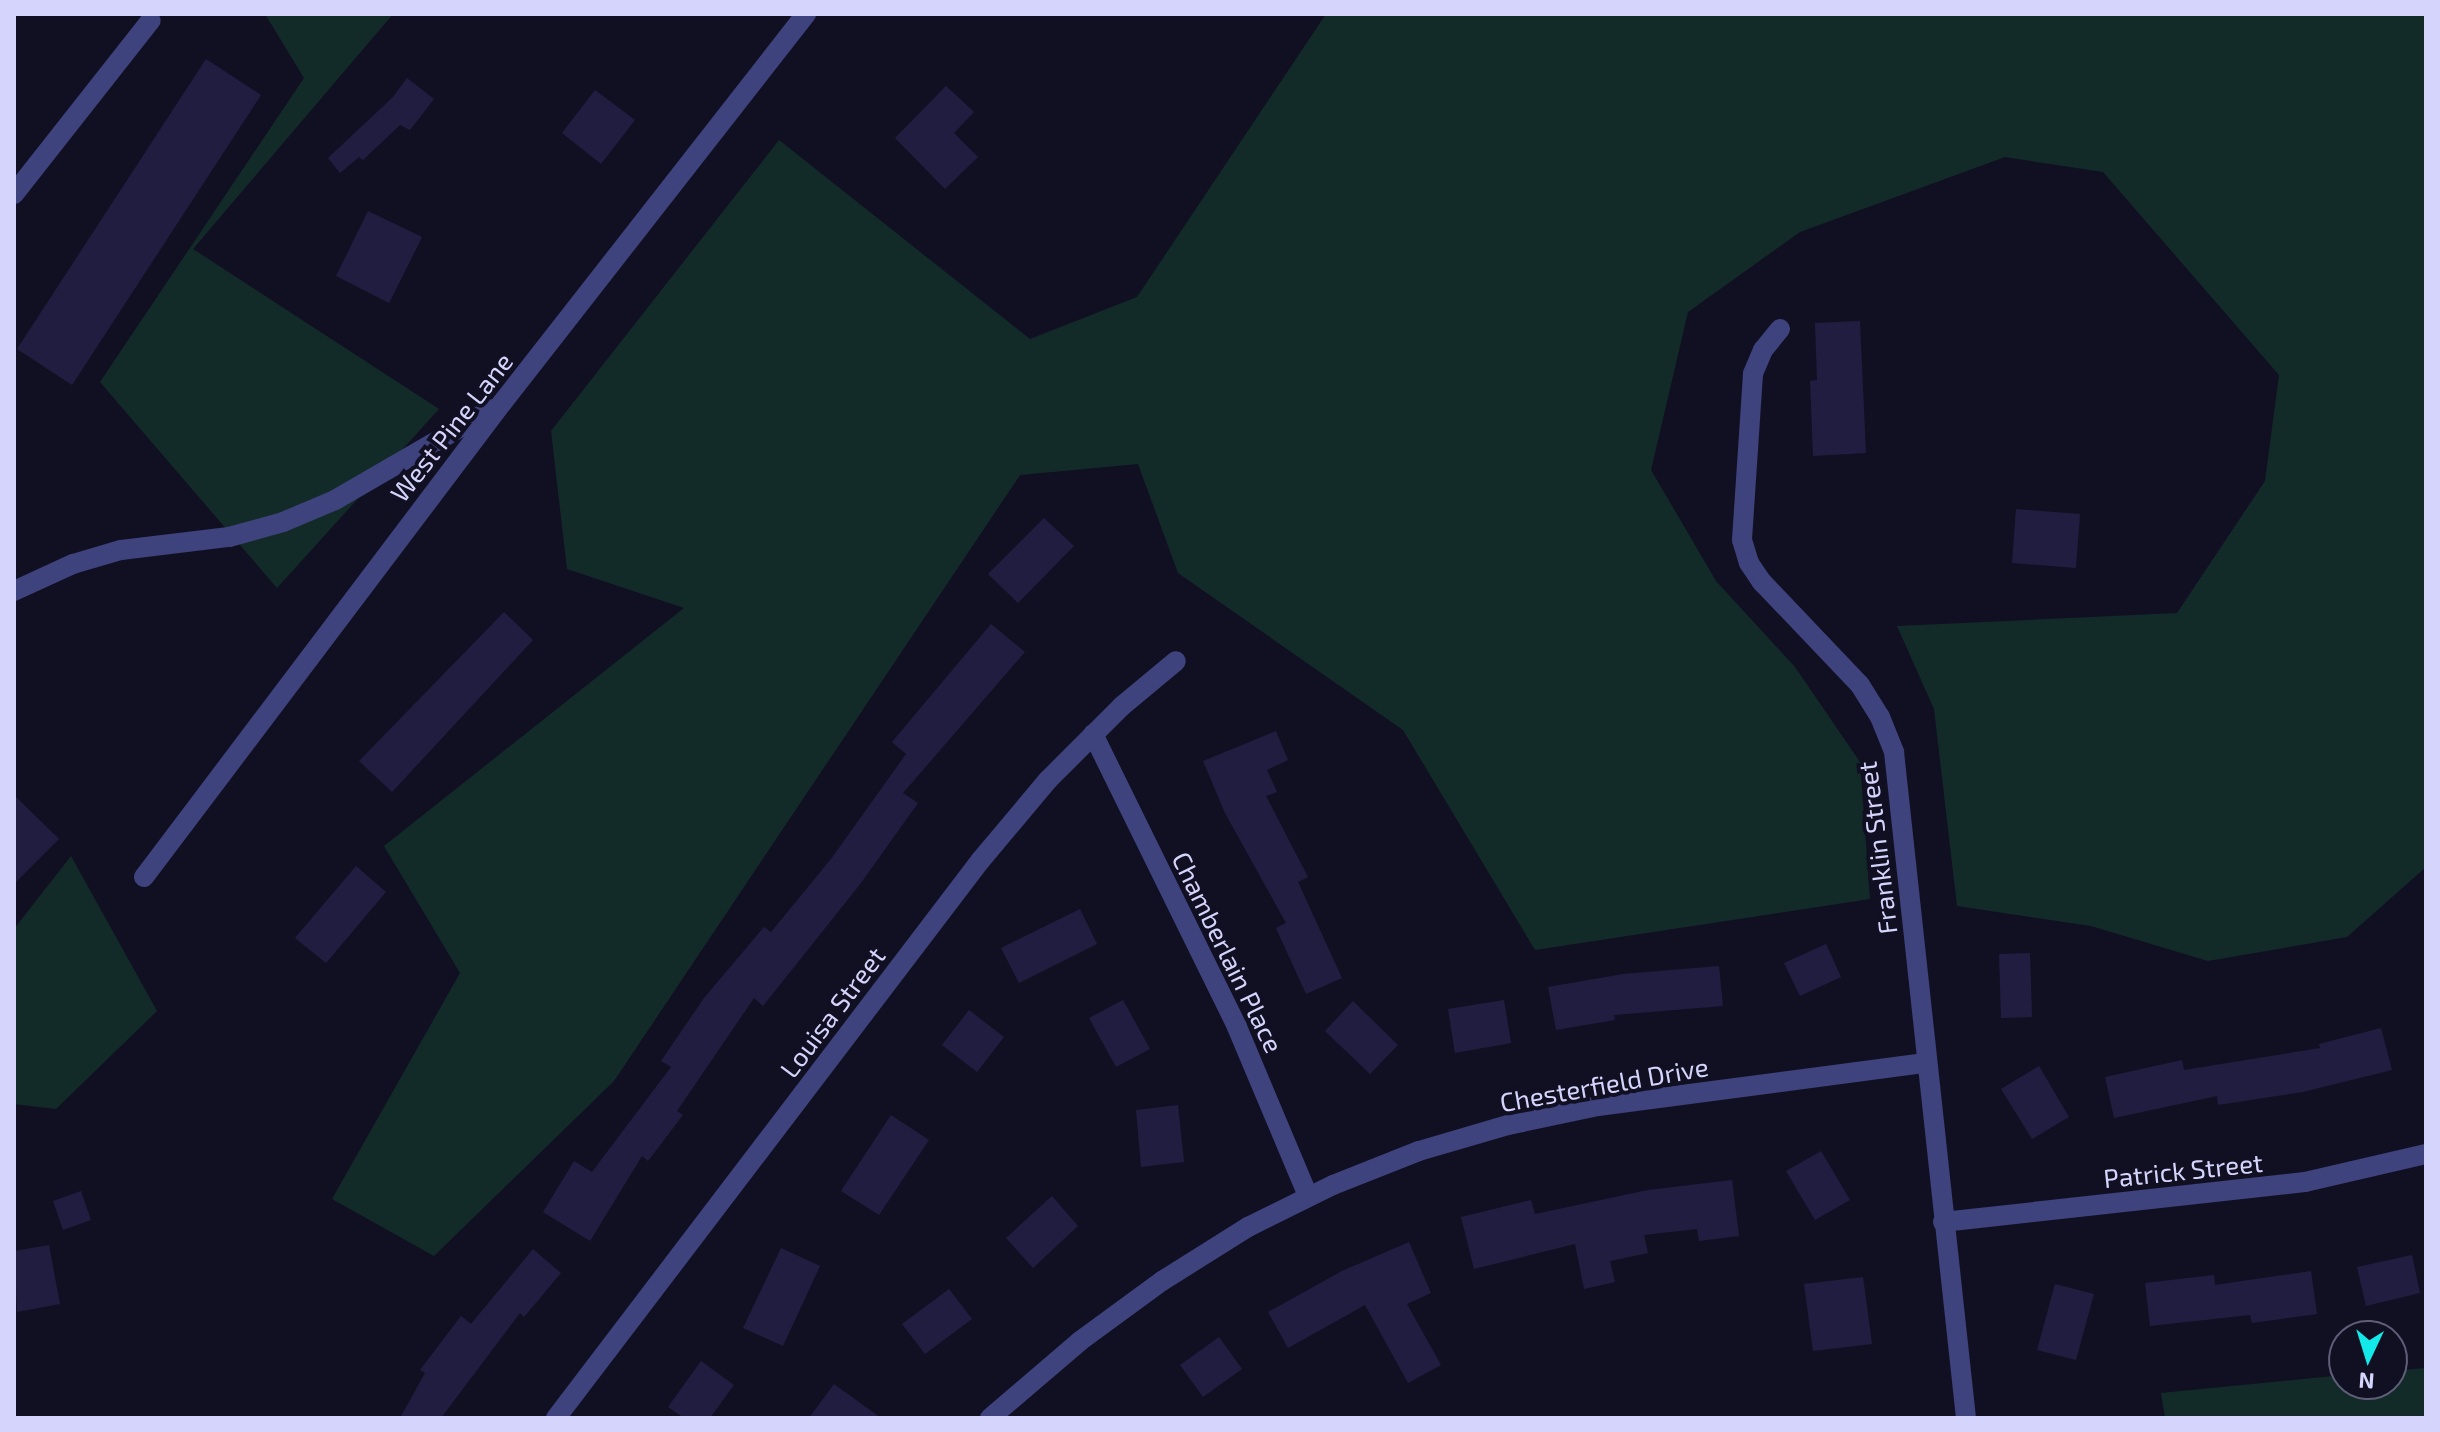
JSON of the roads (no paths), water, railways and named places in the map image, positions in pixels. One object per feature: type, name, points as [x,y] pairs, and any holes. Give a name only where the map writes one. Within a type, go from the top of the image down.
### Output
[{"type":"street","name":"West Pine Lane","points":[[144,877],[502,403],[806,14]]},
{"type":"street","points":[[14,194],[151,20]]},
{"type":"street","name":"Franklin Street","points":[[1780,329],[1763,350],[1753,374],[1742,540],[1749,563],[1762,582],[1860,685],[1880,717],[1894,752],[1900,782],[1925,1063],[1966,1418]]},
{"type":"street","points":[[14,591],[73,564],[121,550],[229,537],[283,522],[335,500],[502,403]]},
{"type":"street","name":"Louisa Street","points":[[556,1418],[980,861],[1048,780],[1093,734],[1176,661]]},
{"type":"street","name":"Chamberlain Place","points":[[1093,734],[1237,1027],[1308,1196]]},
{"type":"street","name":"Chesterfield Drive","points":[[990,1418],[1080,1341],[1162,1281],[1248,1227],[1308,1196],[1419,1151],[1508,1125],[1598,1106],[1925,1063]]},
{"type":"street","name":"Patrick Street","points":[[1943,1222],[2305,1182],[2426,1154]]}]
